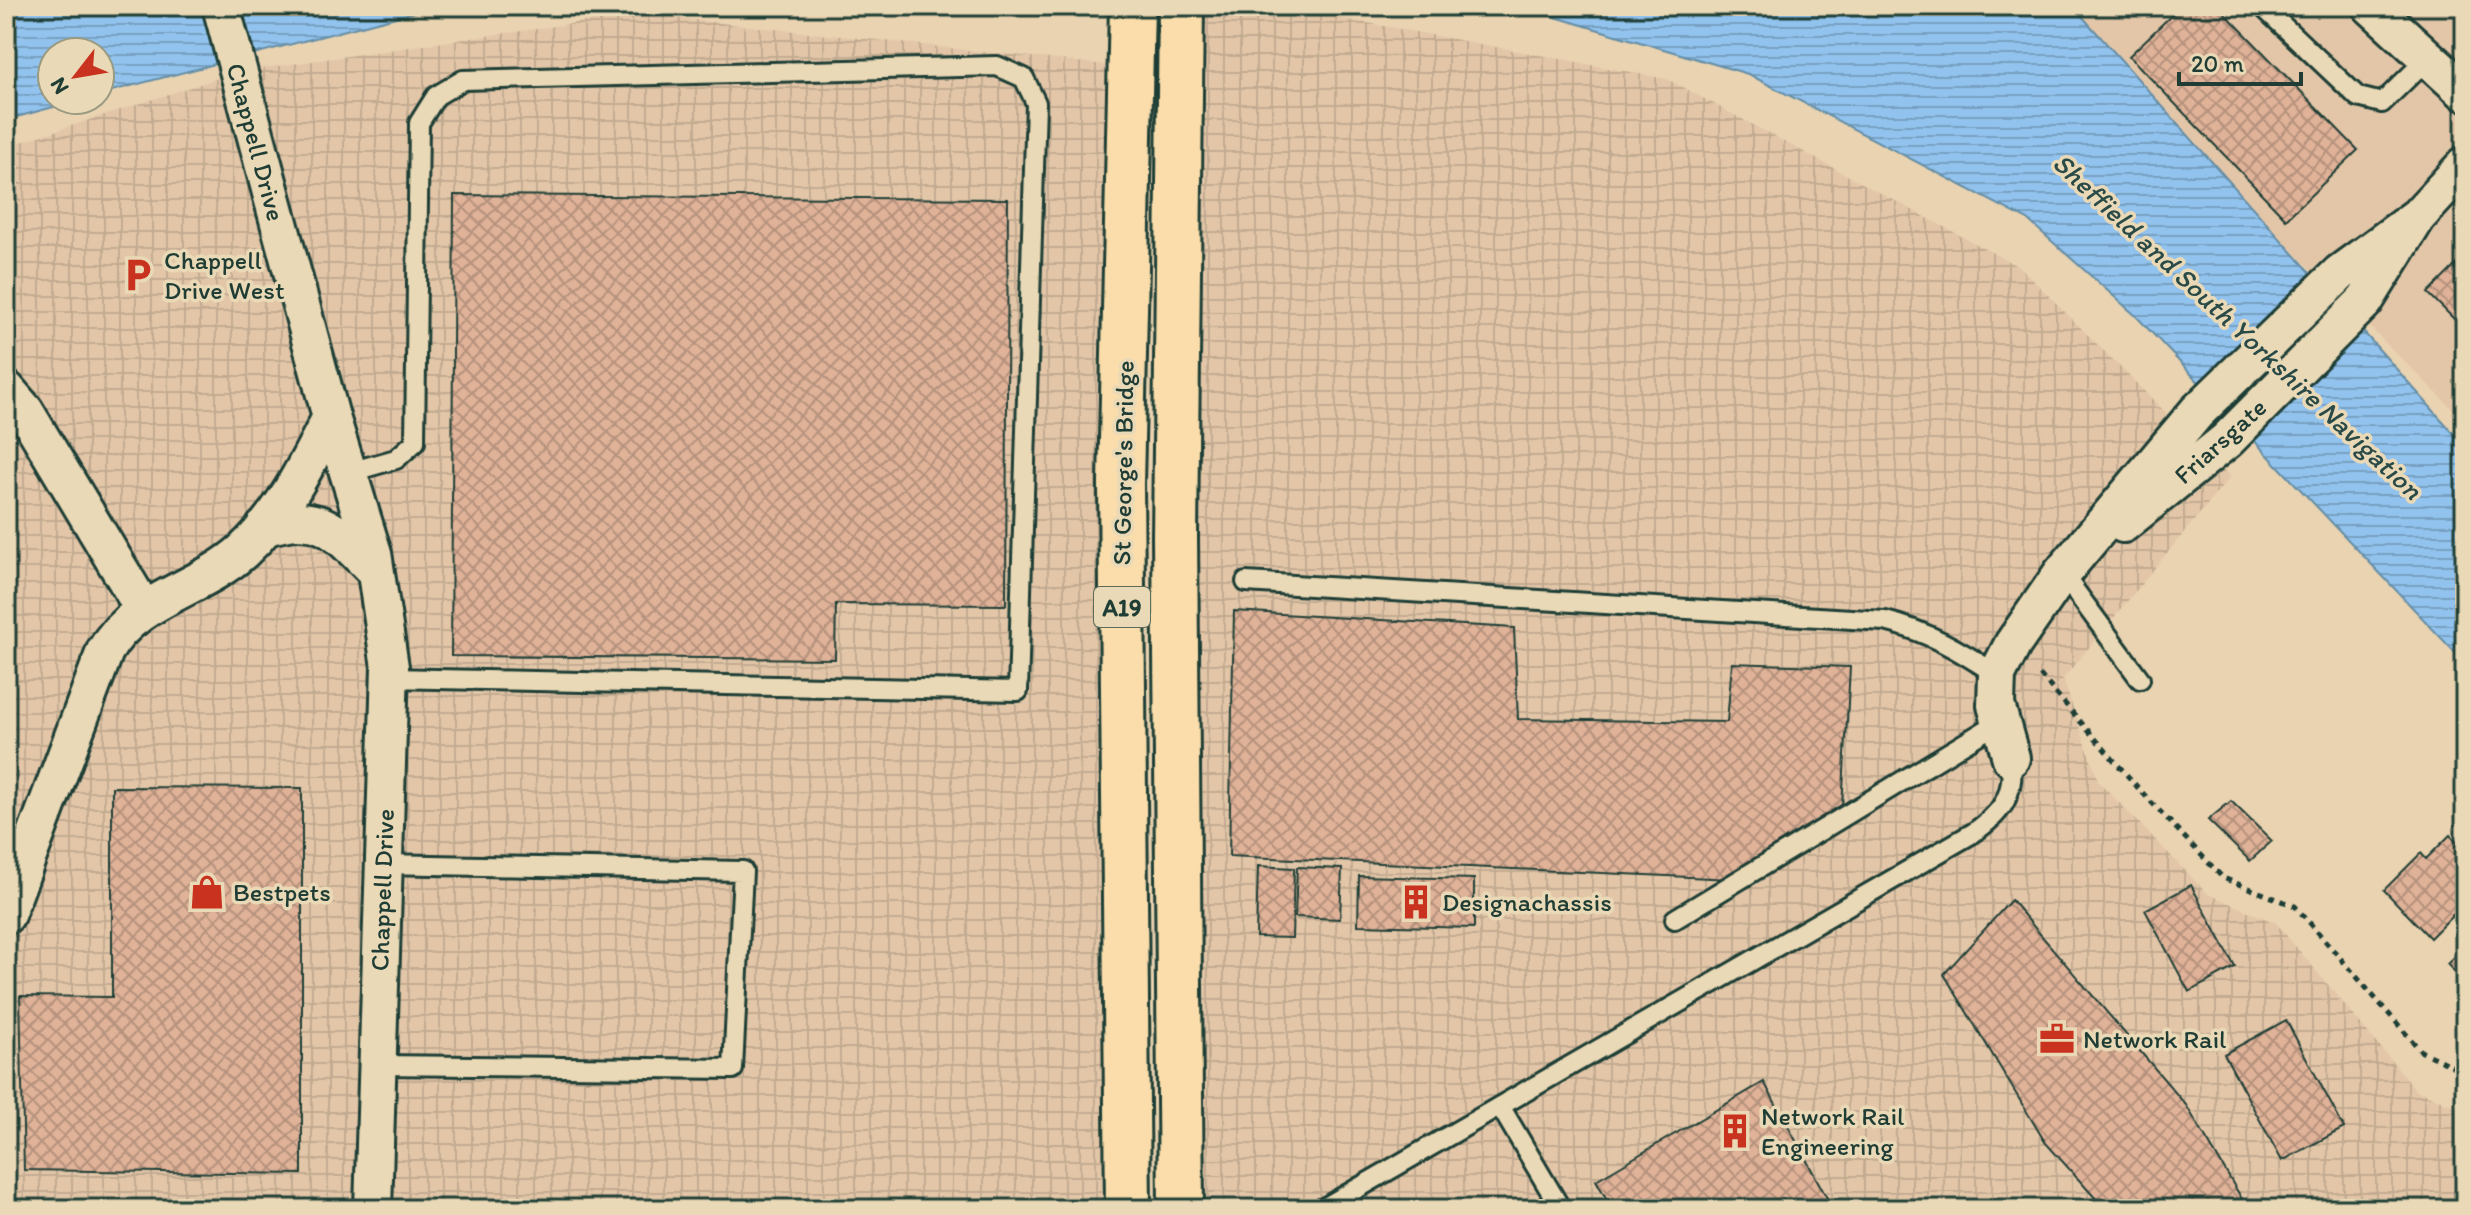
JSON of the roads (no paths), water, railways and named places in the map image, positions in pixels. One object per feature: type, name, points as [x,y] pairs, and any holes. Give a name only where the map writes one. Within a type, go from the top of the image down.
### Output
[{"type":"highway","name":"St George's Bridge","points":[[1128,1209],[1121,484],[1132,6]]},
{"type":"highway","name":"St George's Bridge","points":[[1181,6],[1175,537],[1181,1209]]},
{"type":"street","name":"Chappell Drive","points":[[221,6],[331,417],[350,472],[376,572],[389,678],[373,1209]]},
{"type":"street","points":[[2371,6],[2465,92]]},
{"type":"street","name":"Friarsgate","points":[[2062,573],[2227,440],[2365,301],[2418,216],[2465,165]]},
{"type":"street","name":"Friarsgate","points":[[2005,660],[2062,573],[2197,412],[2340,273],[2418,216]]},
{"type":"street","points":[[6,389],[33,423],[144,610]]},
{"type":"street","points":[[6,915],[105,651],[117,631],[144,610],[219,569],[264,528],[288,502],[331,417]]},
{"type":"street","points":[[264,528],[289,520],[317,520],[336,533],[376,572]]},
{"type":"street","points":[[2005,660],[1994,689],[2011,758]]},
{"type":"lane","points":[[2262,6],[2358,97],[2373,103],[2382,103],[2428,58]]},
{"type":"lane","points":[[350,472],[396,459],[415,442],[417,135],[419,123],[436,96],[463,80],[997,66],[1024,78],[1036,103],[1018,691],[389,678]]},
{"type":"lane","points":[[2062,573],[2140,679]]},
{"type":"lane","points":[[1246,582],[1885,621],[1910,627],[1953,646],[2005,660]]},
{"type":"lane","points":[[1675,919],[2001,721]]},
{"type":"lane","points":[[1322,1209],[1973,833],[2002,809],[2009,797],[2014,780],[2011,758]]},
{"type":"lane","points":[[377,1065],[733,1069],[743,871],[383,864]]},
{"type":"lane","points":[[1500,1106],[1561,1209]]},
{"type":"water","points":[[6,6],[438,6],[116,90],[116,36],[36,36],[36,112],[6,120]]},
{"type":"water","name":"Sheffield and South Yorkshire Navigation","points":[[1518,6],[2073,6],[2465,446],[2465,663],[2136,316],[2028,220],[1748,74]]},
{"type":"place","name":"Chappell Drive West","points":[[138,275]]},
{"type":"place","name":"Bestpets","points":[[207,892]]},
{"type":"place","name":"Designachassis","points":[[1416,902]]},
{"type":"place","name":"Network Rail","points":[[2057,1039]]},
{"type":"place","name":"Network Rail Engineering","points":[[1735,1131]]}]
